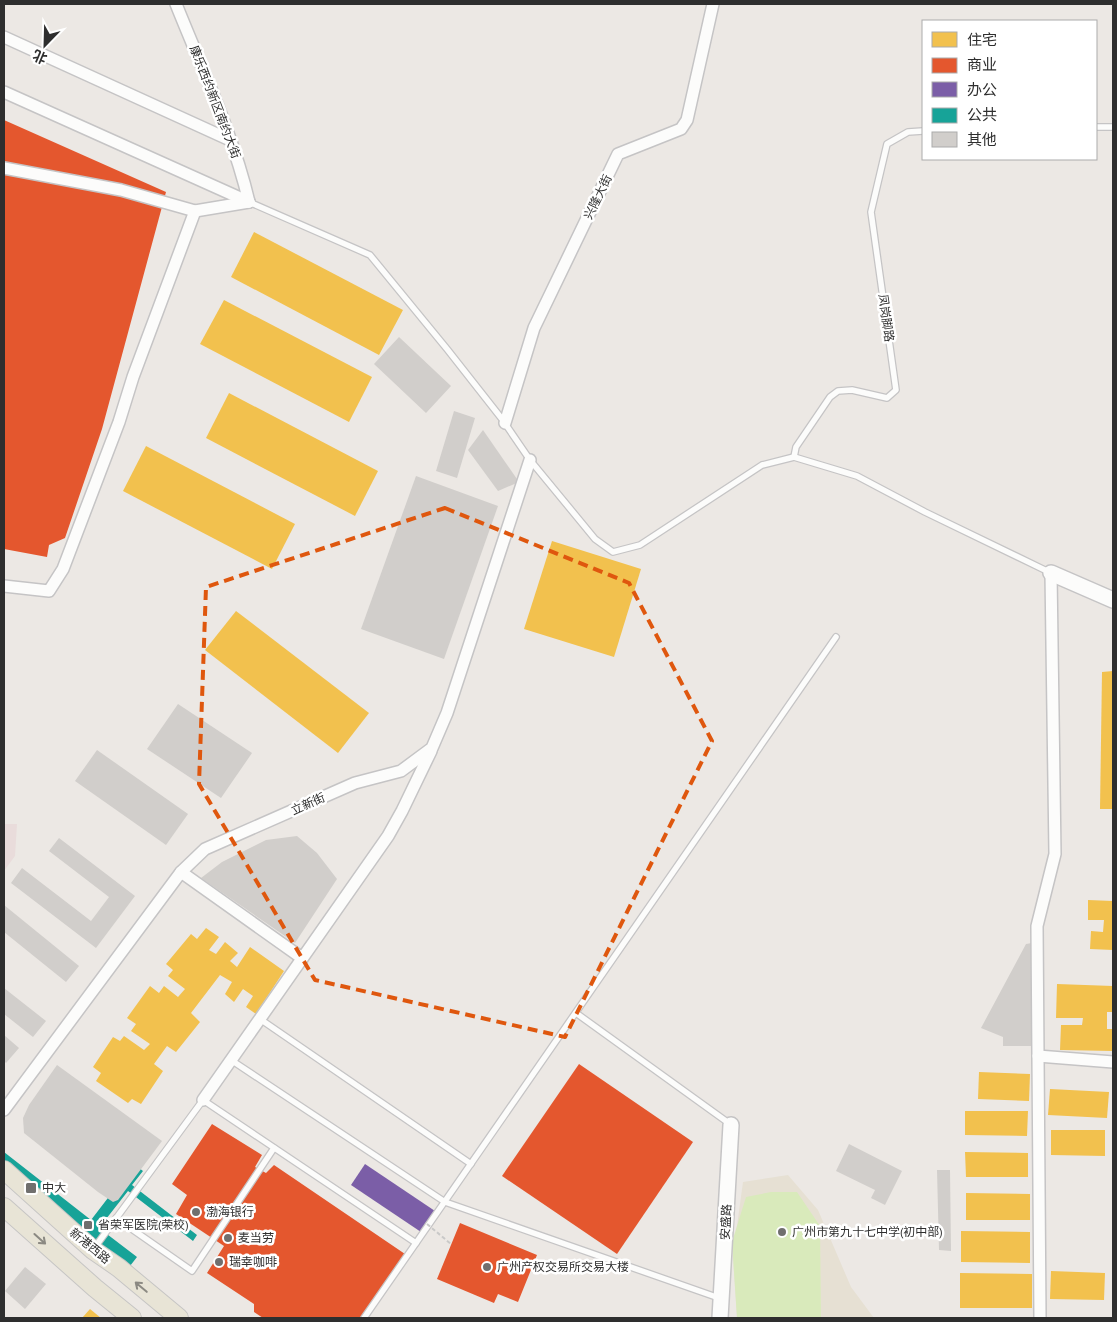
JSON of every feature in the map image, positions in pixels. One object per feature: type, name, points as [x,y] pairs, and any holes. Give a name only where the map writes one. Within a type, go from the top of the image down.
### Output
[{"type":"main road","name":"新港西路","points":[[4,1170],[93,1250],[119,1268],[179,1318]]},
{"type":"main road","points":[[4,1207],[95,1288],[132,1318]]},
{"type":"street","name":"康乐西约新区南约大街","points":[[176,4],[242,172],[249,202]]},
{"type":"street","name":"兴隆大街","points":[[505,423],[534,328],[618,154],[681,129],[687,120],[713,4]]},
{"type":"street","points":[[4,37],[230,140]]},
{"type":"street","points":[[4,92],[249,202]]},
{"type":"street","points":[[4,168],[121,190],[195,211],[249,202]]},
{"type":"street","points":[[4,586],[49,591],[64,569],[195,211]]},
{"type":"street","points":[[202,1100],[388,836],[402,811],[447,713],[530,460]]},
{"type":"street","points":[[1040,1318],[1037,926],[1055,854],[1050,573],[1113,600]]},
{"type":"street","name":"立新街","points":[[4,1110],[181,872],[205,848],[355,783],[400,771],[432,748]]},
{"type":"street","points":[[181,872],[302,958]]},
{"type":"street","points":[[1038,1056],[1113,1062]]},
{"type":"street","name":"安盛路","points":[[720,1318],[731,1125]]},
{"type":"lane","points":[[1097,127],[1113,127]]},
{"type":"lane","name":"凤岗脚路","points":[[794,457],[796,447],[830,397],[838,391],[852,390],[887,398],[896,390],[871,212],[887,144],[908,132],[922,131]]},
{"type":"lane","points":[[249,202],[370,255],[505,423],[530,460],[595,539],[613,552],[640,545],[762,465],[794,457],[857,476],[924,512],[1050,573]]},
{"type":"lane","points":[[364,1318],[836,637]]},
{"type":"lane","points":[[576,1013],[731,1125]]},
{"type":"lane","points":[[260,1019],[471,1164]]},
{"type":"lane","points":[[230,1060],[445,1202],[721,1299]]},
{"type":"lane","points":[[93,1250],[202,1100],[416,1243]]},
{"type":"lane","points":[[116,1218],[192,1271],[274,1148]]},
{"type":"path","points":[[427,1224],[451,1244]]},
{"type":"highlighted area","points":[[445,508],[629,583],[712,741],[565,1037],[315,980],[199,784],[206,587]]},
{"type":"shaded area","points":[[4,824],[17,824],[15,856],[4,871]]},
{"type":"shaded area","name":"广州市第九十七中学(初中部)","points":[[788,1175],[818,1210],[851,1287],[874,1318],[737,1318],[733,1255],[743,1182]]},
{"type":"green space","name":"广州市第九十七中学(初中部)","points":[[771,1192],[797,1192],[820,1226],[821,1318],[737,1318],[732,1242],[746,1197]]},
{"type":"building: 住宅","points":[[254,232],[403,310],[379,355],[231,277]]},
{"type":"building: 住宅","points":[[224,300],[372,377],[349,422],[200,344]]},
{"type":"building: 住宅","points":[[229,393],[378,471],[355,516],[206,438]]},
{"type":"building: 住宅","points":[[146,446],[295,524],[272,569],[123,491]]},
{"type":"building: 住宅","points":[[552,541],[641,569],[614,657],[524,629]]},
{"type":"building: 住宅","points":[[236,611],[369,713],[338,753],[205,650]]},
{"type":"building: 住宅","points":[[1113,671],[1113,809],[1100,809],[1102,672]]},
{"type":"building: 住宅","points":[[1088,900],[1113,901],[1113,950],[1090,949],[1091,931],[1103,932],[1104,920],[1088,920]]},
{"type":"building: 住宅","points":[[206,928],[219,937],[209,950],[216,954],[225,942],[238,953],[230,961],[237,967],[250,947],[284,971],[256,1014],[246,1007],[253,996],[243,989],[234,1002],[225,994],[232,982],[220,975],[191,1013],[200,1022],[176,1052],[167,1046],[154,1064],[163,1071],[141,1104],[132,1099],[128,1103],[96,1081],[101,1073],[93,1067],[113,1037],[120,1041],[124,1036],[144,1050],[150,1044],[131,1031],[136,1024],[127,1018],[150,986],[159,993],[164,986],[178,997],[185,989],[168,976],[173,970],[166,964],[191,934],[197,939]]},
{"type":"building: 住宅","points":[[1057,984],[1113,986],[1113,1012],[1107,1012],[1107,1029],[1113,1029],[1113,1051],[1060,1050],[1061,1025],[1082,1025],[1083,1018],[1056,1018]]},
{"type":"building: 住宅","points":[[979,1072],[1030,1074],[1029,1101],[978,1099]]},
{"type":"building: 住宅","points":[[1050,1089],[1109,1092],[1107,1118],[1048,1115]]},
{"type":"building: 住宅","points":[[965,1111],[1028,1111],[1027,1136],[965,1135]]},
{"type":"building: 住宅","points":[[1051,1130],[1105,1130],[1105,1156],[1051,1155]]},
{"type":"building: 住宅","points":[[965,1152],[1028,1153],[1028,1177],[966,1177]]},
{"type":"building: 住宅","points":[[966,1193],[1030,1194],[1030,1220],[966,1220]]},
{"type":"building: 住宅","points":[[961,1231],[1030,1232],[1030,1263],[961,1262]]},
{"type":"building: 住宅","points":[[1051,1271],[1105,1273],[1104,1300],[1050,1299]]},
{"type":"building: 住宅","points":[[960,1273],[1032,1274],[1032,1308],[960,1308]]},
{"type":"building: 住宅","points":[[90,1309],[101,1318],[82,1318]]},
{"type":"building: 商业","points":[[4,120],[166,192],[102,429],[65,538],[49,545],[47,557],[4,549]]},
{"type":"building: 商业","points":[[579,1064],[693,1142],[617,1254],[502,1176]]},
{"type":"building: 商业","points":[[212,1124],[262,1155],[255,1167],[266,1173],[274,1165],[405,1254],[361,1318],[263,1318],[254,1312],[254,1304],[207,1273],[224,1246],[176,1214],[187,1195],[172,1184]]},
{"type":"building: 商业","name":"广州产权交易所交易大楼","points":[[460,1223],[537,1255],[518,1302],[498,1294],[494,1303],[437,1279]]},
{"type":"building: 办公","points":[[365,1164],[435,1211],[421,1232],[351,1185]]},
{"type":"building: 公共","name":"中大","points":[[4,1152],[91,1220],[134,1164],[143,1171],[132,1185],[197,1235],[193,1241],[128,1191],[99,1228],[137,1257],[123,1275],[4,1182]]},
{"type":"building: 其他","points":[[399,337],[451,386],[426,413],[374,364]]},
{"type":"building: 其他","points":[[454,411],[475,418],[457,478],[436,471]]},
{"type":"building: 其他","points":[[483,430],[519,482],[498,491],[468,450]]},
{"type":"building: 其他","points":[[416,476],[498,506],[444,659],[361,629]]},
{"type":"building: 其他","points":[[178,704],[252,753],[221,798],[147,749]]},
{"type":"building: 其他","points":[[97,750],[188,814],[166,845],[75,781]]},
{"type":"building: 其他","points":[[297,836],[317,853],[337,879],[295,943],[201,878],[222,862],[266,840]]},
{"type":"building: 其他","points":[[59,838],[135,896],[96,948],[11,883],[22,868],[91,921],[109,897],[49,851]]},
{"type":"building: 其他","points":[[4,905],[79,966],[66,982],[4,932]]},
{"type":"building: 其他","points":[[1032,943],[1032,1046],[1003,1046],[1003,1037],[981,1028],[1026,944]]},
{"type":"building: 其他","points":[[4,988],[46,1021],[33,1037],[4,1014]]},
{"type":"building: 其他","points":[[4,1035],[19,1048],[6,1063],[4,1061]]},
{"type":"building: 其他","points":[[57,1065],[162,1141],[118,1200],[113,1202],[98,1192],[24,1133],[23,1118],[29,1105]]},
{"type":"building: 其他","points":[[849,1144],[902,1171],[885,1205],[871,1198],[875,1190],[836,1171]]},
{"type":"building: 其他","points":[[937,1170],[950,1170],[951,1251],[939,1250]]},
{"type":"building: 其他","points":[[25,1267],[46,1284],[25,1309],[5,1291]]},
{"type":"place","name":"中大","points":[[31,1188]]},
{"type":"place","name":"渤海银行","points":[[196,1212]]},
{"type":"place","name":"省荣军医院(荣校)","points":[[88,1225]]},
{"type":"place","name":"广州市第九十七中学(初中部)","points":[[782,1232]]},
{"type":"place","name":"麦当劳","points":[[228,1238]]},
{"type":"place","name":"瑞幸咖啡","points":[[219,1262]]},
{"type":"place","name":"广州产权交易所交易大楼","points":[[487,1267]]}]
